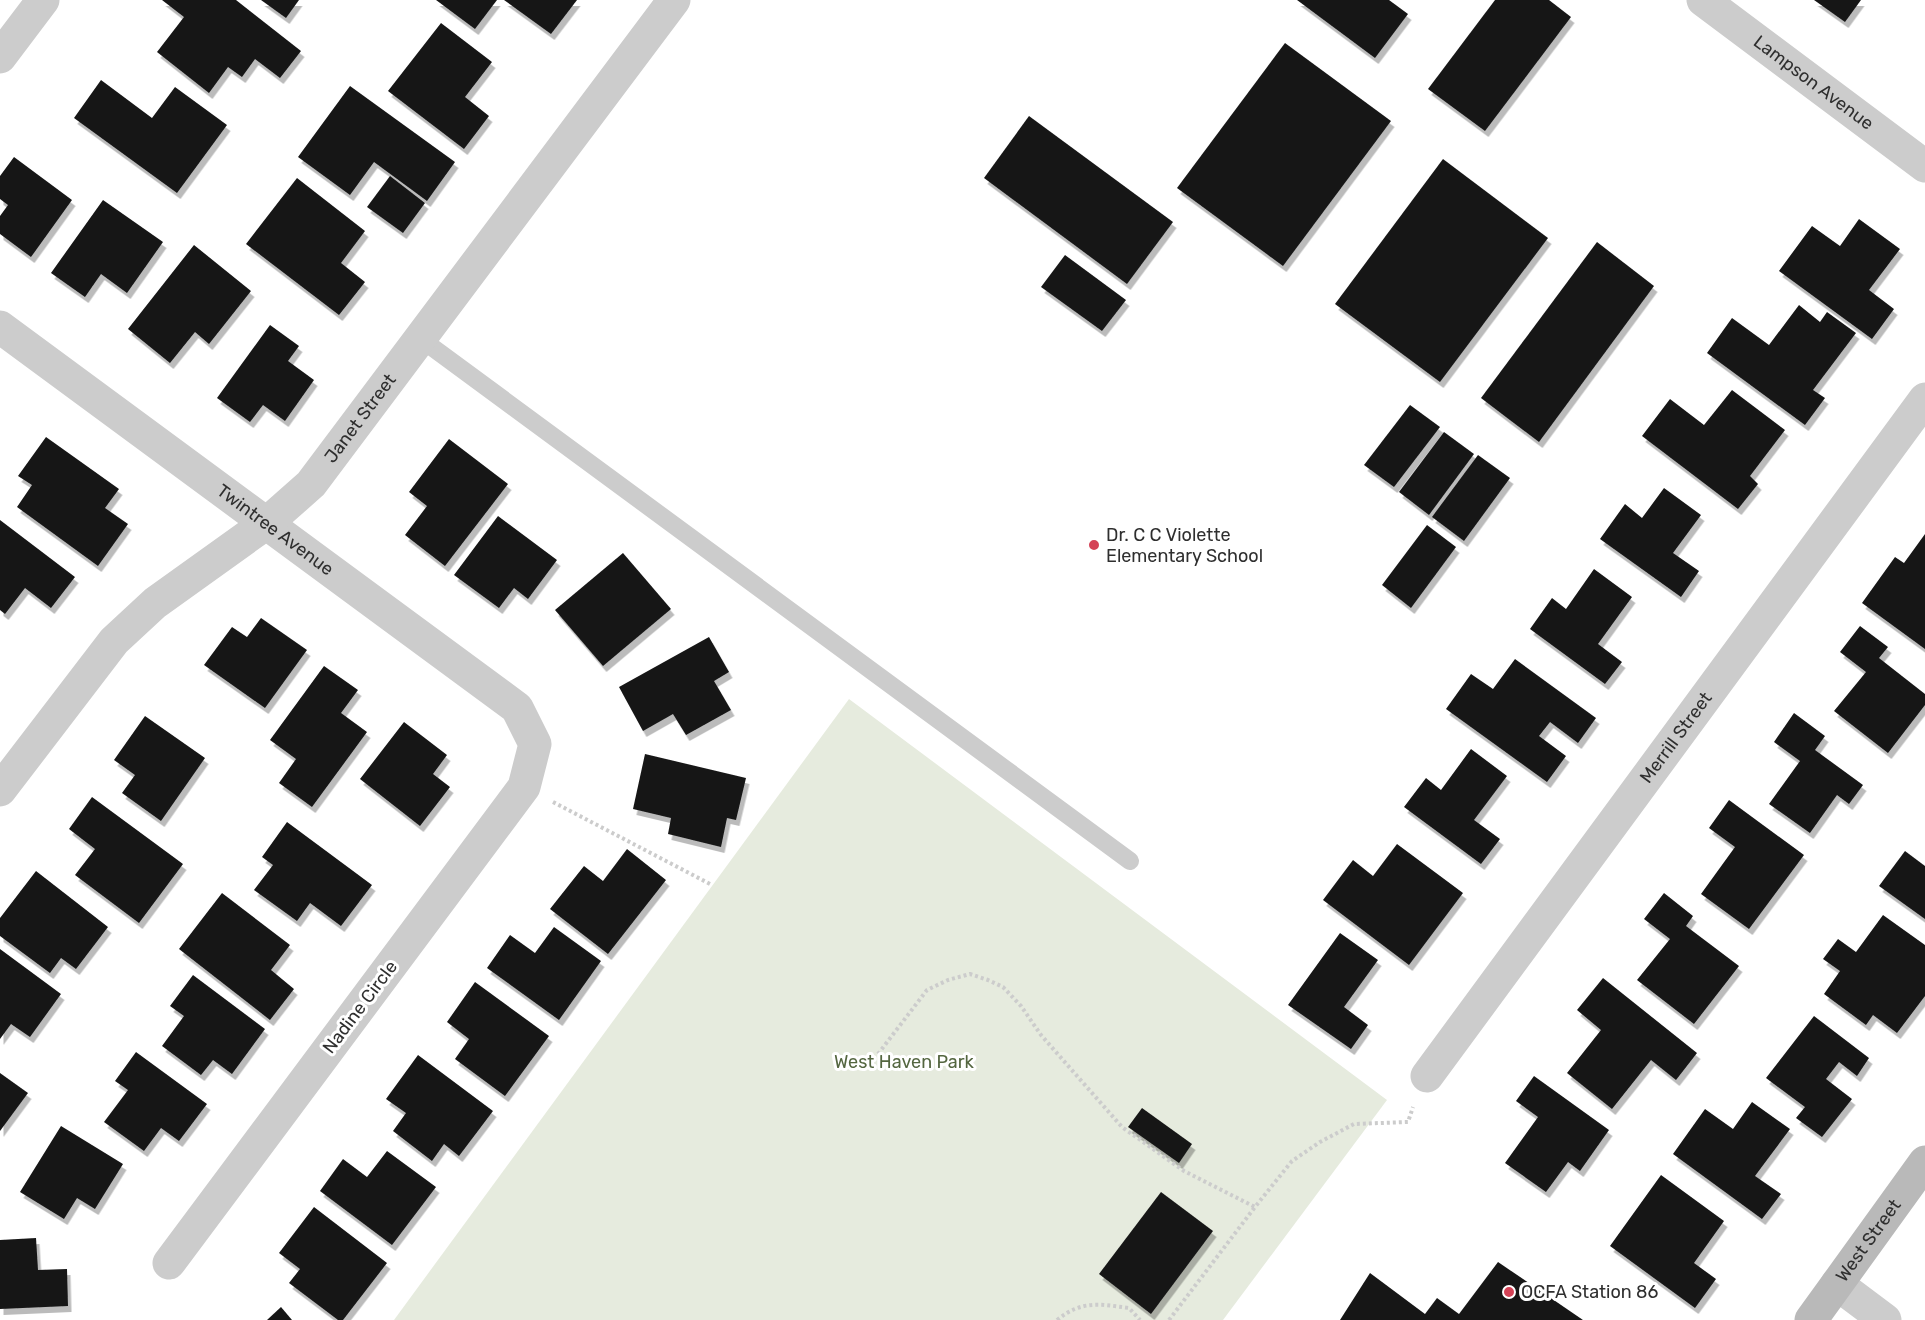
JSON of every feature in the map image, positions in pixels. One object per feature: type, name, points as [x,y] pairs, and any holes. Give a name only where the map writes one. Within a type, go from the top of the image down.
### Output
[{"type":"main road","name":"West Street","points":[[1811,1320],[1925,1162]]},
{"type":"street","points":[[0,57],[43,0]]},
{"type":"street","name":"Janet Street","points":[[0,790],[114,641],[155,603],[267,522],[311,484],[674,0]]},
{"type":"street","name":"Lampson Avenue","points":[[1703,0],[1925,166]]},
{"type":"street","name":"Twintree Avenue","points":[[0,327],[518,708],[535,744]]},
{"type":"street","name":"Merrill Street","points":[[1427,1076],[1925,399]]},
{"type":"street","name":"Nadine Circle","points":[[169,1263],[524,787],[535,744]]},
{"type":"street","points":[[1837,1284],[1886,1320]]},
{"type":"lane","points":[[421,339],[1130,861]]},
{"type":"path","points":[[524,787],[712,885]]},
{"type":"path","points":[[878,1054],[927,990],[948,980],[970,974],[988,980],[1003,987],[1021,1006],[1041,1035],[1122,1127],[1184,1171],[1255,1207]]},
{"type":"path","points":[[1168,1320],[1292,1161],[1320,1142],[1354,1124],[1408,1122],[1427,1076]]},
{"type":"path","points":[[1056,1320],[1070,1310],[1093,1303],[1129,1308],[1140,1320]]},
{"type":"green space","name":"West Haven Park","points":[[849,699],[1387,1100],[1223,1320],[394,1320]]},
{"type":"building","points":[[162,0],[236,0],[301,51],[280,78],[255,59],[242,77],[228,67],[209,93],[157,52],[184,17]]},
{"type":"building","points":[[261,0],[299,0],[286,18]]},
{"type":"building","points":[[436,0],[497,0],[475,29]]},
{"type":"building","points":[[504,0],[577,0],[551,34]]},
{"type":"building","points":[[1297,0],[1389,0],[1408,14],[1375,58]]},
{"type":"building","points":[[1495,0],[1549,0],[1571,17],[1485,131],[1428,89]]},
{"type":"building","points":[[1814,0],[1861,0],[1845,22]]},
{"type":"building","points":[[441,23],[492,62],[465,97],[489,116],[464,149],[388,91]]},
{"type":"building","points":[[1285,43],[1391,121],[1283,266],[1177,188]]},
{"type":"building","points":[[101,80],[152,118],[175,87],[227,125],[177,193],[74,118]]},
{"type":"building","points":[[350,86],[455,162],[427,201],[374,162],[350,195],[298,157]]},
{"type":"building","points":[[1029,116],[1173,222],[1127,284],[984,178]]},
{"type":"building","points":[[14,157],[72,200],[31,257],[0,234],[0,216],[8,205],[0,199],[0,176]]},
{"type":"building","points":[[1443,159],[1548,238],[1440,382],[1335,304]]},
{"type":"building","points":[[390,176],[425,203],[403,233],[367,207]]},
{"type":"building","points":[[297,178],[365,231],[341,263],[365,282],[339,315],[246,244]]},
{"type":"building","points":[[103,200],[163,242],[127,293],[101,274],[85,297],[51,273]]},
{"type":"building","points":[[1859,219],[1900,249],[1869,290],[1894,309],[1872,339],[1779,271],[1812,226],[1840,246]]},
{"type":"building","points":[[1597,242],[1654,286],[1539,442],[1481,398]]},
{"type":"building","points":[[194,245],[251,291],[209,344],[195,332],[170,363],[128,329]]},
{"type":"building","points":[[1065,255],[1126,300],[1102,331],[1041,287]]},
{"type":"building","points":[[1799,305],[1820,322],[1827,312],[1856,333],[1813,390],[1825,398],[1805,425],[1707,353],[1732,318],[1769,345]]},
{"type":"building","points":[[270,325],[299,346],[288,361],[314,380],[285,421],[263,405],[250,422],[217,398]]},
{"type":"building","points":[[1732,390],[1785,430],[1750,476],[1758,484],[1738,509],[1642,436],[1670,399],[1704,425]]},
{"type":"building","points":[[1410,405],[1440,427],[1394,487],[1364,465]]},
{"type":"building","points":[[1444,432],[1474,454],[1429,515],[1399,492]]},
{"type":"building","points":[[46,437],[119,489],[105,508],[128,524],[98,566],[17,507],[32,485],[18,476]]},
{"type":"building","points":[[449,439],[508,484],[445,566],[405,535],[427,506],[409,492]]},
{"type":"building","points":[[1478,455],[1510,478],[1464,541],[1432,517]]},
{"type":"building","points":[[1664,488],[1701,515],[1673,553],[1699,571],[1681,597],[1600,539],[1625,504],[1642,518]]},
{"type":"building","points":[[498,516],[557,560],[528,599],[514,588],[499,608],[454,575]]},
{"type":"building","points":[[0,520],[75,577],[51,608],[25,588],[5,614],[0,610]]},
{"type":"building","points":[[1427,525],[1456,547],[1411,608],[1382,585]]},
{"type":"building","points":[[1925,534],[1925,649],[1862,603],[1895,557],[1904,563]]},
{"type":"building","points":[[623,553],[671,609],[603,666],[555,610]]},
{"type":"building","points":[[1594,569],[1632,597],[1598,644],[1622,662],[1605,684],[1530,629],[1552,598],[1566,609]]},
{"type":"building","points":[[261,618],[307,650],[265,708],[204,665],[232,627],[247,637]]},
{"type":"building","points":[[1860,626],[1888,647],[1879,658],[1925,694],[1925,705],[1888,753],[1834,711],[1866,672],[1840,652]]},
{"type":"building","points":[[709,637],[729,672],[714,681],[731,710],[686,735],[673,714],[643,731],[619,687]]},
{"type":"building","points":[[1515,659],[1596,718],[1578,743],[1550,722],[1539,736],[1566,756],[1547,782],[1446,709],[1471,674],[1493,689]]},
{"type":"building","points":[[324,666],[358,690],[341,713],[367,732],[312,807],[279,783],[296,759],[270,740]]},
{"type":"building","points":[[1794,713],[1825,736],[1815,750],[1863,785],[1849,804],[1837,795],[1810,833],[1769,804],[1800,761],[1774,742]]},
{"type":"building","points":[[145,716],[205,758],[161,821],[122,793],[135,775],[114,760]]},
{"type":"building","points":[[404,722],[447,755],[433,774],[450,787],[420,826],[360,779]]},
{"type":"building","points":[[1471,749],[1507,776],[1474,820],[1500,839],[1481,864],[1404,807],[1426,778],[1441,790]]},
{"type":"building","points":[[645,754],[746,778],[736,820],[727,818],[721,847],[668,834],[671,818],[633,809]]},
{"type":"building","points":[[92,797],[183,864],[139,923],[75,875],[95,849],[69,829]]},
{"type":"building","points":[[1729,800],[1804,855],[1749,929],[1701,894],[1735,847],[1709,828]]},
{"type":"building","points":[[287,822],[372,885],[341,926],[310,903],[297,921],[254,890],[273,865],[262,857]]},
{"type":"building","points":[[1397,844],[1463,893],[1409,965],[1323,900],[1353,860],[1373,876]]},
{"type":"building","points":[[627,849],[666,880],[608,954],[550,909],[584,866],[603,881]]},
{"type":"building","points":[[1905,851],[1925,866],[1925,919],[1879,886]]},
{"type":"building","points":[[36,871],[108,927],[76,969],[61,958],[50,973],[0,936],[0,918]]},
{"type":"building","points":[[222,893],[290,945],[271,970],[294,989],[270,1020],[179,949]]},
{"type":"building","points":[[1664,893],[1693,916],[1686,926],[1739,966],[1694,1024],[1637,980],[1670,939],[1644,919]]},
{"type":"building","points":[[1883,915],[1925,945],[1925,996],[1897,1033],[1873,1015],[1866,1025],[1824,994],[1840,971],[1823,959],[1838,939],[1856,952]]},
{"type":"building","points":[[554,927],[601,961],[559,1020],[487,968],[510,935],[535,953]]},
{"type":"building","points":[[1340,933],[1378,960],[1344,1007],[1368,1025],[1351,1049],[1288,1005]]},
{"type":"building","points":[[0,949],[61,994],[30,1037],[11,1024],[0,1039]]},
{"type":"building","points":[[193,975],[265,1029],[232,1074],[213,1060],[201,1075],[162,1046],[184,1016],[170,1006]]},
{"type":"building","points":[[1603,978],[1697,1053],[1676,1080],[1651,1060],[1612,1109],[1567,1073],[1601,1030],[1577,1010]]},
{"type":"building","points":[[475,982],[549,1036],[505,1096],[455,1059],[469,1039],[447,1022]]},
{"type":"building","points":[[1814,1016],[1869,1058],[1857,1076],[1839,1062],[1826,1079],[1852,1099],[1822,1137],[1796,1118],[1805,1107],[1766,1078]]},
{"type":"building","points":[[136,1052],[207,1104],[179,1141],[161,1128],[144,1151],[104,1122],[128,1090],[115,1081]]},
{"type":"building","points":[[418,1055],[493,1111],[459,1156],[444,1144],[432,1161],[393,1131],[406,1113],[386,1099]]},
{"type":"building","points":[[0,1073],[28,1093],[0,1131]]},
{"type":"building","points":[[1534,1076],[1609,1130],[1580,1171],[1568,1162],[1546,1192],[1505,1163],[1538,1117],[1516,1101]]},
{"type":"building","points":[[1752,1102],[1790,1129],[1755,1176],[1781,1194],[1762,1219],[1673,1154],[1705,1109],[1733,1129]]},
{"type":"building","points":[[1142,1108],[1192,1144],[1179,1163],[1128,1127]]},
{"type":"building","points":[[61,1126],[123,1164],[95,1209],[77,1198],[64,1219],[20,1192]]},
{"type":"building","points":[[387,1151],[436,1187],[392,1245],[320,1191],[343,1159],[367,1177]]},
{"type":"building","points":[[1661,1175],[1724,1221],[1694,1263],[1716,1279],[1695,1308],[1610,1246]]},
{"type":"building","points":[[1161,1192],[1213,1231],[1151,1314],[1099,1274]]},
{"type":"building","points":[[314,1207],[387,1263],[343,1320],[338,1320],[289,1283],[300,1269],[279,1253]]},
{"type":"building","points":[[36,1238],[38,1270],[67,1269],[68,1306],[0,1309],[0,1240]]},
{"type":"building","name":"OCFA Station 86","points":[[1498,1262],[1583,1320],[1340,1320],[1370,1273],[1425,1314],[1437,1298],[1459,1314]]},
{"type":"building","points":[[281,1307],[292,1320],[267,1320]]},
{"type":"place","name":"Dr. C C Violette Elementary School","points":[[1094,545]]},
{"type":"place","name":"OCFA Station 86","points":[[1509,1292]]}]
